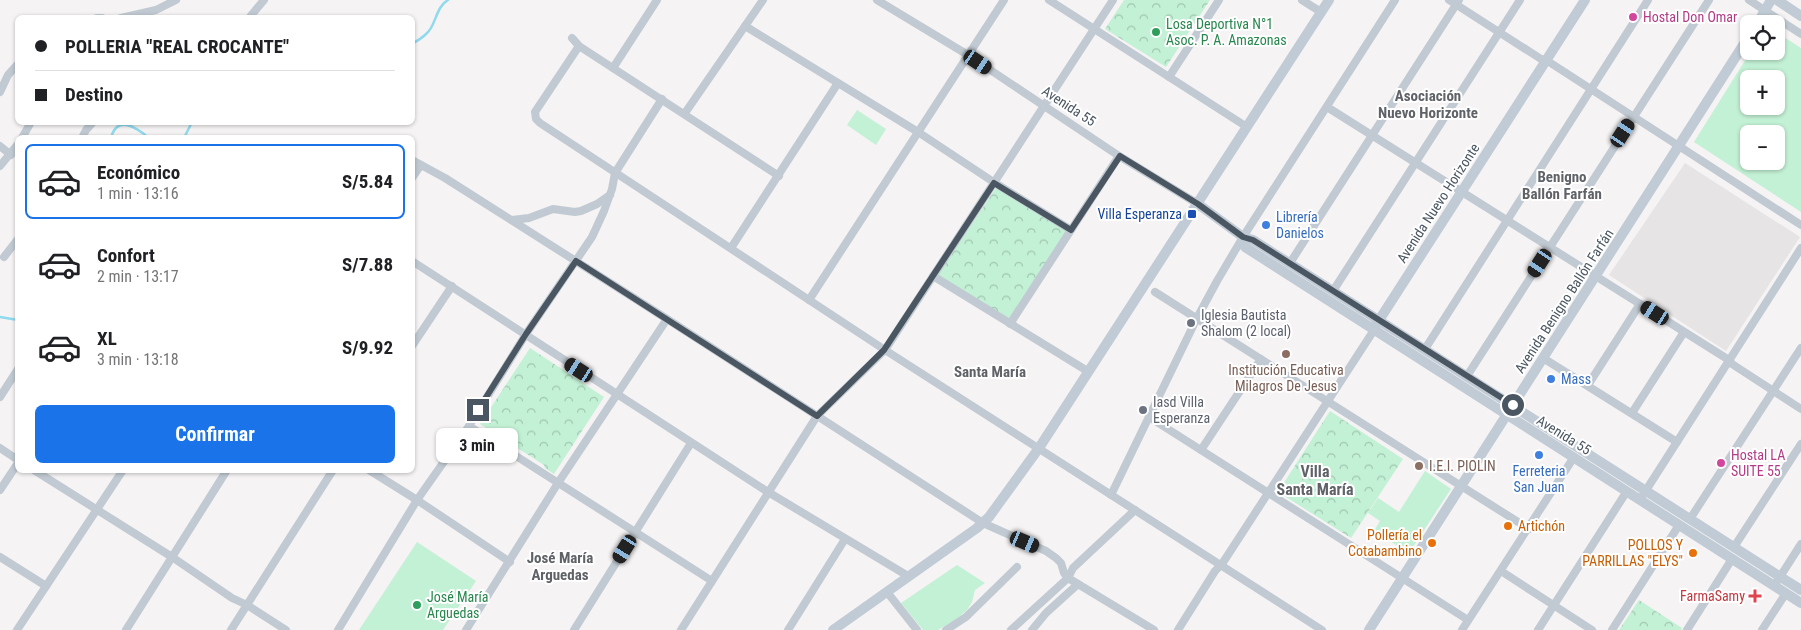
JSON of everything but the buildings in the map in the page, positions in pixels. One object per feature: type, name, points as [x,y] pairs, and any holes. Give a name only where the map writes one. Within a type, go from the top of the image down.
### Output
[{"type":"street","points":[[134,15],[156,10],[176,0]]},
{"type":"street","points":[[252,15],[264,0]]},
{"type":"street","points":[[613,68],[657,0]]},
{"type":"street","points":[[685,113],[763,0]]},
{"type":"street","name":"Avenida 55","points":[[877,0],[968,55],[1120,156],[1198,204],[1243,237],[1251,239],[1333,290],[1801,590]]},
{"type":"street","points":[[809,300],[1004,0]]},
{"type":"street","points":[[1049,0],[1247,127]]},
{"type":"street","points":[[681,630],[817,416],[884,350],[1113,0]]},
{"type":"street","points":[[1168,78],[1220,0]]},
{"type":"street","points":[[1302,0],[1321,12]]},
{"type":"street","points":[[833,630],[989,517],[1039,448],[1089,372],[1329,0]]},
{"type":"street","points":[[1111,494],[1197,318],[1243,237],[1396,0]]},
{"type":"street","points":[[1449,0],[1458,2],[1499,33],[1541,59],[1546,60],[1801,225]]},
{"type":"street","points":[[1333,290],[1520,0]]},
{"type":"street","name":"Avenida Nuevo Horizonte","points":[[1374,330],[1585,0]]},
{"type":"street","points":[[1425,349],[1648,0]]},
{"type":"street","points":[[1467,376],[1709,0]]},
{"type":"street","points":[[1749,0],[1801,34]]},
{"type":"street","points":[[1762,15],[1772,0]]},
{"type":"street","points":[[1777,0],[1801,16]]},
{"type":"street","points":[[1290,263],[1458,2]]},
{"type":"street","points":[[745,26],[918,132],[994,183],[1071,230]]},
{"type":"street","points":[[572,38],[579,46],[685,113],[779,176]]},
{"type":"street","points":[[579,46],[535,112],[536,119],[540,123],[884,350],[1222,564],[1322,630]]},
{"type":"street","name":"Avenida Benigno Ballón Farfán","points":[[1369,630],[1740,50]]},
{"type":"street","points":[[0,92],[8,75],[15,67]]},
{"type":"street","points":[[731,248],[838,83]]},
{"type":"street","points":[[338,630],[417,500],[469,426],[526,334],[592,237],[610,195],[615,173],[662,99]]},
{"type":"street","points":[[1327,107],[1596,275],[1729,360],[1732,364],[1801,409]]},
{"type":"street","points":[[0,146],[11,154]]},
{"type":"street","points":[[0,166],[15,148]]},
{"type":"street","points":[[1010,324],[1120,156]]},
{"type":"street","points":[[415,162],[445,178],[667,318],[983,523],[1046,551],[1056,558],[1068,578],[1154,630]]},
{"type":"street","points":[[415,174],[421,165]]},
{"type":"street","points":[[512,220],[529,218],[553,209],[581,211],[597,204],[610,195]]},
{"type":"street","name":"Avenida 55","points":[[1243,237],[1245,247],[1801,603]]},
{"type":"street","points":[[4,257],[15,243]]},
{"type":"street","points":[[1640,500],[1801,248]]},
{"type":"street","points":[[415,263],[768,492],[908,576]]},
{"type":"street","points":[[932,276],[1089,372]]},
{"type":"street","points":[[415,342],[452,286]]},
{"type":"street","points":[[1155,292],[1529,529]]},
{"type":"street","points":[[1588,385],[1640,304]]},
{"type":"street","points":[[466,630],[558,483],[667,318]]},
{"type":"street","points":[[1178,630],[1374,330]]},
{"type":"street","points":[[1632,413],[1684,332]]},
{"type":"street","points":[[1690,519],[1801,348]]},
{"type":"street","points":[[1543,358],[1677,442]]},
{"type":"street","points":[[1201,450],[1261,359]]},
{"type":"street","points":[[0,397],[15,374]]},
{"type":"street","points":[[1149,417],[1468,620]]},
{"type":"street","points":[[469,426],[712,581]]},
{"type":"street","points":[[574,630],[691,443]]},
{"type":"street","points":[[1734,547],[1801,444]]},
{"type":"street","points":[[0,448],[15,459]]},
{"type":"street","points":[[1462,630],[1574,457]]},
{"type":"street","points":[[0,490],[15,466]]},
{"type":"street","points":[[39,473],[172,557],[232,598],[286,630]]},
{"type":"street","points":[[18,630],[121,473]]},
{"type":"street","points":[[126,630],[225,473]]},
{"type":"street","points":[[231,630],[331,473]]},
{"type":"street","points":[[374,473],[510,562]]},
{"type":"street","points":[[1538,630],[1628,491]]},
{"type":"street","points":[[1011,630],[1068,578],[1073,568],[1135,510]]},
{"type":"street","points":[[1612,630],[1679,525]]},
{"type":"street","points":[[788,630],[845,539]]},
{"type":"street","points":[[1774,586],[1801,544]]},
{"type":"street","points":[[0,558],[46,586]]},
{"type":"street","points":[[1687,630],[1732,559]]},
{"type":"street","points":[[946,630],[966,617],[1017,567]]},
{"type":"street","points":[[1501,571],[1592,630]]},
{"type":"street","points":[[1034,629],[1046,613],[1078,584]]},
{"type":"street","points":[[887,592],[917,630]]},
{"type":"street","points":[[1762,630],[1786,593]]},
{"type":"shaded area","points":[[1685,163],[1800,237],[1726,351],[1609,275]]},
{"type":"green space","points":[[1124,0],[1210,0],[1166,67],[1105,29]]},
{"type":"green space","points":[[1785,38],[1801,48],[1801,212],[1694,142],[1745,60],[1785,60]]},
{"type":"green space","points":[[857,110],[886,129],[876,145],[847,125]]},
{"type":"green space","points":[[996,188],[1067,232],[1010,319],[938,275]]},
{"type":"green space","points":[[530,348],[604,397],[554,474],[545,468],[544,465],[480,424]]},
{"type":"green space","points":[[1330,411],[1403,459],[1351,538],[1278,492]]},
{"type":"green space","points":[[1425,471],[1451,489],[1409,553],[1374,531],[1380,521],[1368,513],[1378,498],[1399,512]]},
{"type":"green space","name":"José María Arguedas","points":[[417,542],[476,581],[443,630],[359,630]]},
{"type":"green space","points":[[957,565],[985,583],[975,590],[972,602],[967,610],[958,618],[938,630],[923,630],[901,603]]},
{"type":"green space","points":[[1639,600],[1682,628],[1681,630],[1619,630]]},
{"type":"waterway","points":[[415,42],[429,30],[440,9],[448,0]]},
{"type":"waterway","points":[[112,135],[118,126],[122,125]]},
{"type":"waterway","points":[[122,125],[128,125]]},
{"type":"waterway","points":[[128,125],[145,135]]},
{"type":"waterway","points":[[186,135],[190,125]]},
{"type":"waterway","points":[[0,317],[15,320]]},
{"type":"place","name":"Hostal Don Omar","points":[[1633,17]]},
{"type":"place","name":"Losa Deportiva N°1 Asoc. P. A. Amazonas","points":[[1156,32]]},
{"type":"place","name":"Villa Esperanza","points":[[1192,214]]},
{"type":"place","name":"Librería Danielos","points":[[1266,225]]},
{"type":"place","name":"Iglesia Bautista Shalom (2 local)","points":[[1191,323]]},
{"type":"place","name":"Institución Educativa Milagros De Jesus","points":[[1286,354]]},
{"type":"place","name":"Mass","points":[[1551,379]]},
{"type":"place","name":"Iasd Villa Esperanza","points":[[1143,410]]},
{"type":"place","name":"Ferreteria San Juan","points":[[1539,455]]},
{"type":"place","name":"Hostal LA SUITE 55","points":[[1721,463]]},
{"type":"place","name":"I.E.I. PIOLIN","points":[[1419,466]]},
{"type":"place","name":"Artichón","points":[[1508,526]]},
{"type":"place","name":"Pollería el Cotabambino","points":[[1432,543]]},
{"type":"place","name":"POLLOS Y PARRILLAS \"ELYS\"","points":[[1693,553]]},
{"type":"place","name":"FarmaSamy","points":[[1755,596]]},
{"type":"place","name":"José María Arguedas","points":[[417,605]]},
{"type":"district","name":"Asociación Nuevo Horizonte","points":[[1428,104]]},
{"type":"district","name":"Benigno Ballón Farfán","points":[[1562,186]]},
{"type":"district","name":"Santa María","points":[[990,372]]},
{"type":"district","name":"Villa Santa María","points":[[1315,480]]},
{"type":"district","name":"José María Arguedas","points":[[560,566]]},
{"type":"route","points":[[478,410],[526,334],[576,261],[817,416],[884,350],[994,183],[1071,230],[1120,156],[1198,204],[1243,237],[1253,240],[1513,405]]}]
